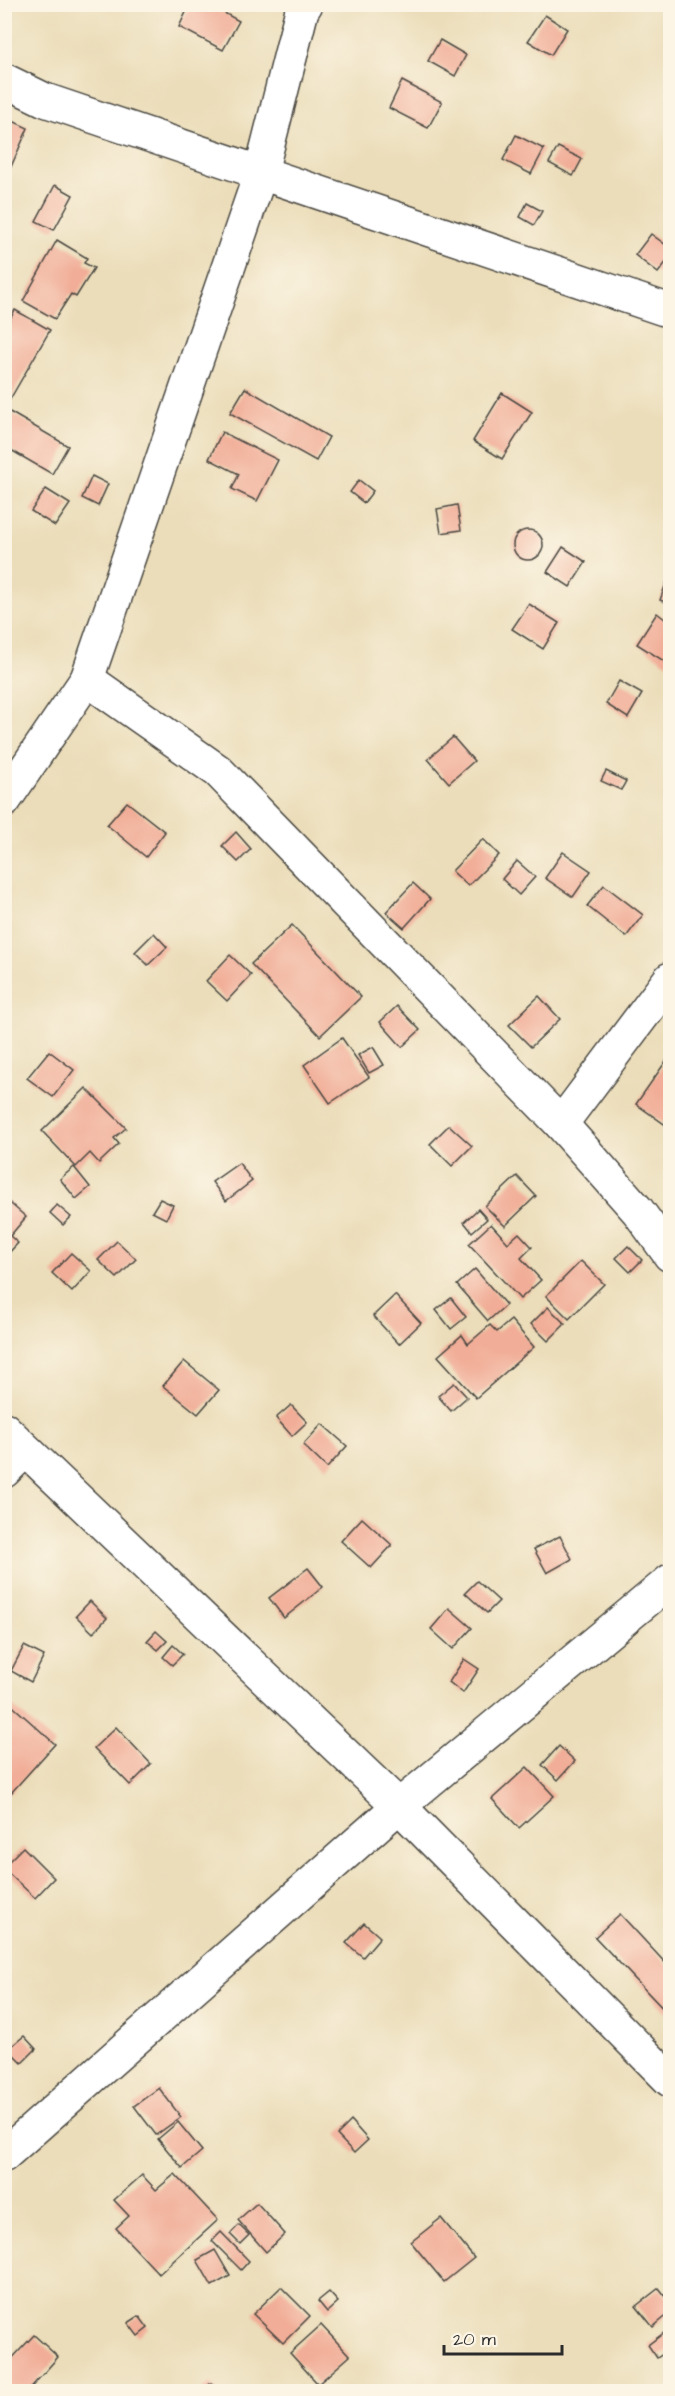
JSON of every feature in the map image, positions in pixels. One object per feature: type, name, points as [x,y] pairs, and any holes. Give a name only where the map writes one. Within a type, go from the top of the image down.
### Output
[{"type":"street","points":[[4,801],[87,679],[261,172],[302,10],[306,4]]},
{"type":"street","points":[[4,80],[45,100],[670,311]]},
{"type":"street","points":[[87,679],[218,771],[561,1124],[638,1211],[670,1255]]},
{"type":"street","points":[[561,1124],[670,979]]},
{"type":"street","points":[[11,1450],[399,1806],[670,2080]]},
{"type":"street","points":[[4,2155],[399,1806],[670,1581]]},
{"type":"building","points":[[190,4],[208,4],[239,21],[223,50],[179,27]]},
{"type":"building","points":[[545,15],[567,29],[551,55],[528,41]]},
{"type":"building","points":[[440,40],[466,55],[455,76],[428,61]]},
{"type":"building","points":[[402,81],[442,102],[428,128],[389,108]]},
{"type":"building","points":[[4,117],[28,128],[10,169],[4,166]]},
{"type":"building","points":[[516,135],[544,149],[531,174],[503,160]]},
{"type":"building","points":[[558,147],[582,159],[573,176],[549,163]]},
{"type":"building","points":[[55,185],[73,195],[54,230],[36,221]]},
{"type":"building","points":[[527,203],[542,211],[534,225],[520,217]]},
{"type":"building","points":[[651,234],[670,248],[670,257],[658,273],[635,255]]},
{"type":"building","points":[[57,240],[87,258],[84,263],[94,268],[76,297],[71,294],[55,319],[23,301]]},
{"type":"building","points":[[15,310],[50,330],[5,408],[5,328]]},
{"type":"building","points":[[245,388],[329,437],[316,461],[230,413]]},
{"type":"building","points":[[502,393],[532,412],[502,459],[473,441]]},
{"type":"building","points":[[8,411],[68,446],[52,474],[4,446],[4,417]]},
{"type":"building","points":[[222,432],[278,460],[257,501],[232,489],[239,474],[209,459]]},
{"type":"building","points":[[92,476],[108,484],[98,506],[82,498]]},
{"type":"building","points":[[359,480],[373,491],[364,503],[350,492]]},
{"type":"building","points":[[46,489],[70,504],[55,526],[31,511]]},
{"type":"building","points":[[457,505],[461,530],[441,533],[437,509]]},
{"type":"building","points":[[528,530],[534,531],[542,539],[542,551],[534,559],[528,560],[522,559],[514,551],[513,545],[514,539],[522,531]]},
{"type":"building","points":[[563,547],[586,562],[570,587],[547,572]]},
{"type":"building","points":[[670,573],[670,604],[660,600]]},
{"type":"building","points":[[529,604],[559,623],[543,649],[512,629]]},
{"type":"building","points":[[657,613],[670,623],[670,665],[637,644]]},
{"type":"building","points":[[619,681],[642,694],[628,718],[606,704]]},
{"type":"building","points":[[453,737],[474,761],[449,783],[428,759]]},
{"type":"building","points":[[606,771],[626,781],[621,790],[601,781]]},
{"type":"building","points":[[127,802],[165,832],[146,857],[107,825]]},
{"type":"building","points":[[236,832],[251,849],[238,862],[222,846]]},
{"type":"building","points":[[483,839],[499,855],[468,886],[452,871]]},
{"type":"building","points":[[563,852],[591,871],[573,897],[545,878]]},
{"type":"building","points":[[517,861],[535,877],[519,895],[502,879]]},
{"type":"building","points":[[413,883],[430,899],[404,928],[386,912]]},
{"type":"building","points":[[604,885],[643,915],[626,937],[587,906]]},
{"type":"building","points":[[292,925],[361,997],[320,1036],[251,964]]},
{"type":"building","points":[[154,933],[167,947],[148,965],[135,952]]},
{"type":"building","points":[[230,955],[251,975],[227,1001],[206,981]]},
{"type":"building","points":[[539,996],[560,1019],[531,1047],[509,1025]]},
{"type":"building","points":[[397,1006],[420,1030],[402,1047],[380,1022]]},
{"type":"building","points":[[342,1038],[369,1077],[330,1103],[304,1065]]},
{"type":"building","points":[[373,1047],[384,1065],[369,1073],[358,1055]]},
{"type":"building","points":[[49,1051],[74,1070],[53,1097],[27,1078]]},
{"type":"building","points":[[666,1061],[670,1064],[670,1128],[636,1104]]},
{"type":"building","points":[[86,1088],[126,1128],[114,1138],[119,1144],[99,1163],[90,1153],[76,1167],[42,1131]]},
{"type":"building","points":[[449,1125],[472,1146],[452,1166],[430,1144]]},
{"type":"building","points":[[239,1163],[252,1181],[226,1201],[212,1182]]},
{"type":"building","points":[[74,1167],[90,1187],[76,1199],[60,1179]]},
{"type":"building","points":[[517,1176],[536,1196],[505,1226],[485,1206]]},
{"type":"building","points":[[4,1198],[26,1217],[10,1236],[18,1243],[4,1258]]},
{"type":"building","points":[[160,1199],[173,1205],[166,1219],[152,1212]]},
{"type":"building","points":[[57,1205],[71,1217],[63,1225],[50,1213]]},
{"type":"building","points":[[478,1209],[487,1219],[472,1232],[464,1222]]},
{"type":"building","points":[[491,1224],[508,1243],[519,1233],[532,1247],[521,1258],[541,1280],[520,1299],[469,1244]]},
{"type":"building","points":[[117,1241],[136,1259],[117,1278],[98,1260]]},
{"type":"building","points":[[628,1246],[642,1260],[630,1272],[616,1258]]},
{"type":"building","points":[[71,1253],[91,1271],[72,1292],[52,1273]]},
{"type":"building","points":[[581,1261],[604,1284],[569,1319],[546,1296]]},
{"type":"building","points":[[475,1269],[506,1305],[488,1321],[457,1285]]},
{"type":"building","points":[[395,1295],[421,1323],[399,1344],[373,1316]]},
{"type":"building","points":[[451,1298],[466,1317],[451,1329],[436,1310]]},
{"type":"building","points":[[548,1307],[565,1324],[548,1341],[531,1324]]},
{"type":"building","points":[[511,1320],[534,1347],[476,1398],[438,1356],[462,1335],[468,1344],[490,1325],[497,1332]]},
{"type":"building","points":[[184,1361],[219,1390],[198,1414],[163,1386]]},
{"type":"building","points":[[454,1383],[467,1397],[451,1411],[438,1396]]},
{"type":"building","points":[[291,1405],[307,1422],[292,1436],[276,1418]]},
{"type":"building","points":[[322,1424],[347,1446],[327,1468],[303,1445]]},
{"type":"building","points":[[362,1518],[392,1545],[371,1568],[341,1541]]},
{"type":"building","points":[[560,1536],[572,1559],[547,1573],[534,1549]]},
{"type":"building","points":[[308,1568],[323,1587],[284,1618],[269,1598]]},
{"type":"building","points":[[477,1581],[499,1601],[487,1613],[465,1593]]},
{"type":"building","points":[[90,1601],[107,1618],[93,1633],[76,1616]]},
{"type":"building","points":[[449,1608],[472,1628],[453,1649],[431,1629]]},
{"type":"building","points":[[156,1631],[167,1641],[158,1650],[147,1641]]},
{"type":"building","points":[[173,1645],[183,1654],[172,1665],[163,1657]]},
{"type":"building","points":[[24,1646],[44,1656],[31,1682],[11,1671]]},
{"type":"building","points":[[464,1659],[479,1669],[463,1693],[449,1682]]},
{"type":"building","points":[[7,1701],[55,1744],[11,1793],[4,1787],[4,1704]]},
{"type":"building","points":[[116,1727],[151,1764],[130,1785],[94,1748]]},
{"type":"building","points":[[559,1746],[575,1761],[558,1780],[542,1765]]},
{"type":"building","points":[[527,1767],[554,1796],[519,1828],[492,1799]]},
{"type":"building","points":[[23,1847],[54,1878],[35,1898],[4,1869],[4,1866]]},
{"type":"building","points":[[620,1914],[670,1968],[670,2016],[595,1937]]},
{"type":"building","points":[[364,1923],[380,1937],[363,1957],[346,1943]]},
{"type":"building","points":[[24,2036],[36,2049],[22,2063],[8,2049]]},
{"type":"building","points":[[159,2088],[181,2117],[156,2135],[134,2106]]},
{"type":"building","points":[[351,2121],[368,2140],[354,2153],[337,2135]]},
{"type":"building","points":[[178,2122],[202,2151],[182,2168],[158,2139]]},
{"type":"building","points":[[175,2174],[218,2220],[159,2274],[116,2228],[129,2216],[114,2200],[142,2175],[156,2190]]},
{"type":"building","points":[[257,2203],[285,2234],[266,2252],[238,2220]]},
{"type":"building","points":[[441,2218],[474,2258],[444,2282],[411,2242]]},
{"type":"building","points":[[239,2225],[249,2235],[240,2244],[230,2234]]},
{"type":"building","points":[[221,2232],[249,2261],[241,2270],[212,2241]]},
{"type":"building","points":[[215,2250],[230,2276],[212,2286],[197,2260]]},
{"type":"building","points":[[281,2287],[310,2316],[283,2343],[253,2314]]},
{"type":"building","points":[[659,2288],[670,2302],[670,2313],[653,2327],[636,2306]]},
{"type":"building","points":[[329,2292],[338,2302],[327,2312],[318,2301]]},
{"type":"building","points":[[139,2316],[148,2328],[138,2336],[128,2323]]},
{"type":"building","points":[[321,2325],[350,2356],[318,2384],[290,2353]]},
{"type":"building","points":[[665,2332],[670,2340],[670,2349],[657,2358],[648,2345]]},
{"type":"building","points":[[34,2335],[58,2357],[27,2392],[4,2392],[4,2367]]},
{"type":"building","points":[[211,2383],[218,2392],[200,2392]]}]
